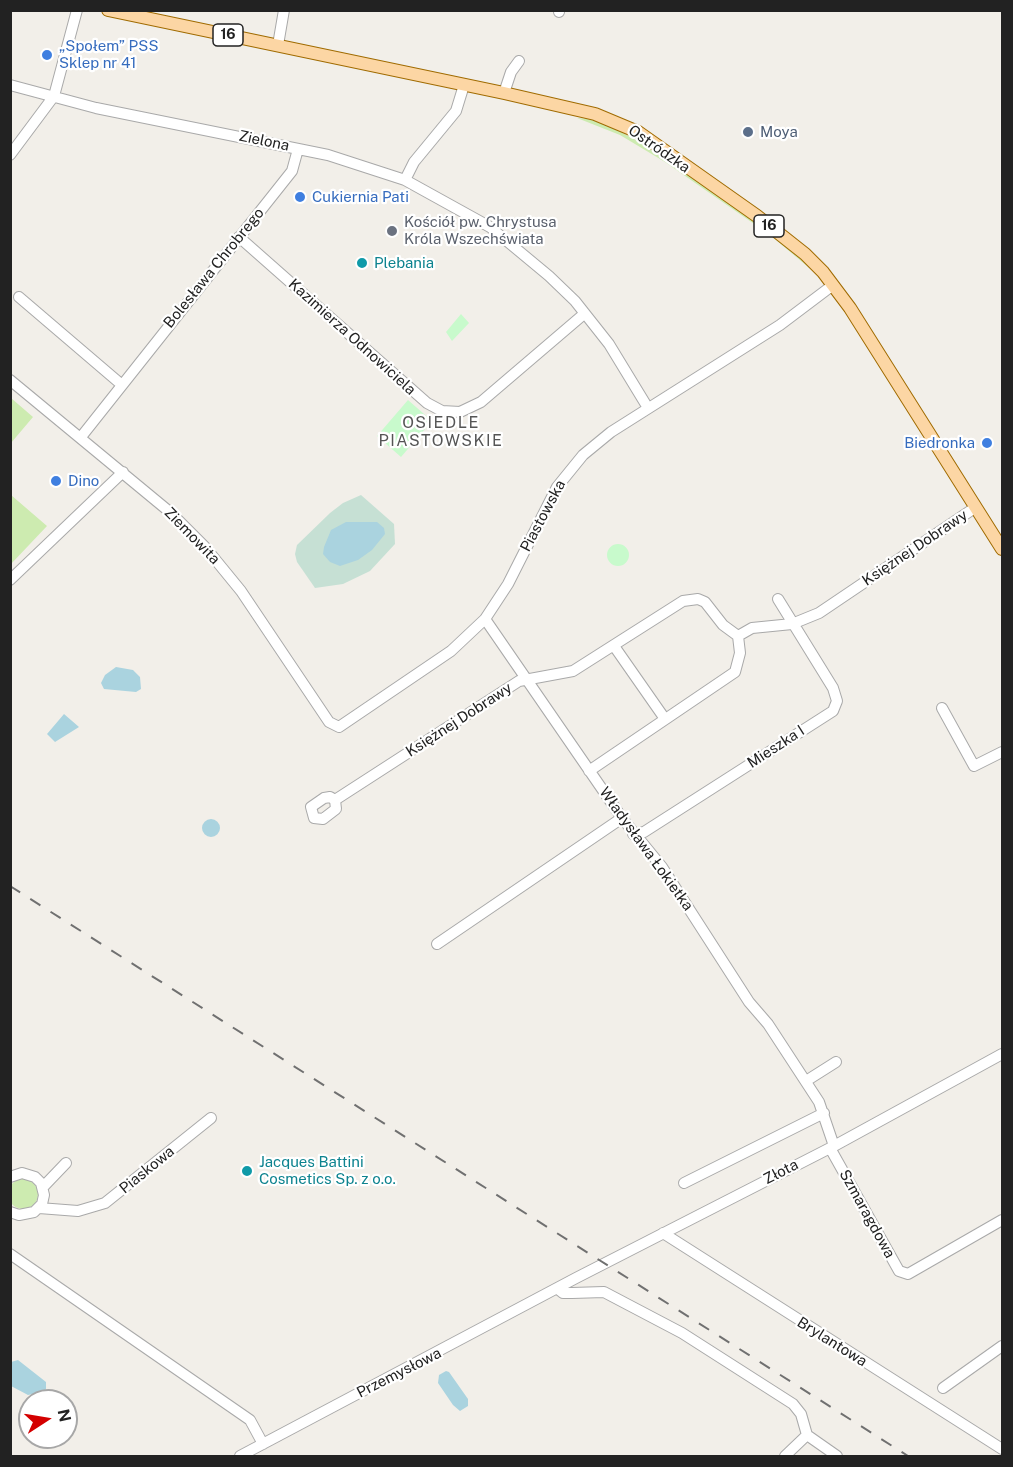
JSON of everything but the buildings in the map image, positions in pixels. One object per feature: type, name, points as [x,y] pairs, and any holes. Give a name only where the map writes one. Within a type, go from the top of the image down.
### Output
[{"type":"main road","name":"Ostródzka","points":[[108,10],[504,93],[595,114],[638,132],[792,243],[833,285],[1002,549]]},
{"type":"street","points":[[10,155],[54,96],[77,10]]},
{"type":"street","points":[[278,45],[284,10]]},
{"type":"street","points":[[504,93],[511,72],[519,61]]},
{"type":"street","name":"Zielona","points":[[10,85],[298,148],[355,162],[405,180],[450,203],[517,248],[549,276],[609,344],[648,408]]},
{"type":"street","points":[[405,180],[414,162],[456,111],[464,85]]},
{"type":"street","name":"Bolesława Chrobrego","points":[[81,438],[294,169],[298,148]]},
{"type":"street","name":"Kazimierza Odnowiciela","points":[[240,237],[427,403],[442,411],[460,412],[481,402],[584,314]]},
{"type":"street","name":"Piastowska","points":[[334,726],[345,724],[421,674],[451,651],[485,619],[508,584],[543,511],[569,470],[611,432],[780,325],[833,285]]},
{"type":"street","points":[[19,297],[122,385]]},
{"type":"street","name":"Ziemowita","points":[[10,380],[123,472],[186,527],[225,570],[334,726]]},
{"type":"street","points":[[10,580],[123,472]]},
{"type":"street","name":"Księżnej Dobrawy","points":[[336,800],[483,704],[526,679],[573,671],[690,599],[705,602],[723,625],[738,636],[752,628],[792,624],[819,613],[976,507]]},
{"type":"street","points":[[778,599],[792,624]]},
{"type":"street","name":"Władysława Łokietka","points":[[485,619],[633,834],[662,867],[749,1002],[768,1024],[824,1113],[832,1147]]},
{"type":"street","name":"Mieszka I","points":[[633,834],[644,832],[833,711],[837,701],[833,688],[818,660],[792,624]]},
{"type":"street","points":[[589,771],[735,672],[740,653],[738,636]]},
{"type":"street","points":[[614,646],[666,719]]},
{"type":"street","points":[[942,708],[974,766],[1002,752]]},
{"type":"street","points":[[437,944],[622,818]]},
{"type":"street","name":"Złota","points":[[558,1289],[832,1147],[1002,1054]]},
{"type":"street","points":[[806,1082],[836,1062]]},
{"type":"street","points":[[684,1183],[824,1113]]},
{"type":"street","name":"Piaskowa","points":[[13,1215],[27,1215],[39,1208],[78,1211],[97,1207],[118,1194],[211,1118]]},
{"type":"street","name":"Szmaragdowa","points":[[832,1147],[899,1271],[908,1274],[1002,1220]]},
{"type":"street","points":[[10,1176],[22,1173],[35,1177],[66,1163],[43,1191],[39,1208]]},
{"type":"street","points":[[35,1177],[51,1202],[78,1211]]},
{"type":"street","name":"Brylantowa","points":[[663,1233],[1002,1449]]},
{"type":"street","points":[[10,1254],[250,1419],[263,1444]]},
{"type":"street","points":[[558,1289],[563,1293],[604,1292],[682,1334],[793,1404],[801,1414],[807,1435],[837,1456]]},
{"type":"street","name":"Przemysłowa","points":[[240,1456],[558,1289]]},
{"type":"street","points":[[943,1388],[1002,1346]]},
{"type":"street","points":[[785,1456],[807,1435]]},
{"type":"green space","points":[[577,118],[589,119],[610,126],[645,145],[768,231],[793,250],[814,272],[770,235],[665,162],[620,135]]},
{"type":"green space","points":[[461,314],[469,323],[452,341],[446,332]]},
{"type":"green space","points":[[11,398],[33,417],[11,443]]},
{"type":"green space","points":[[408,400],[432,421],[401,457],[377,436]]},
{"type":"green space","points":[[11,495],[47,526],[11,564]]},
{"type":"green space","points":[[361,495],[394,524],[395,544],[370,571],[343,584],[315,588],[297,562],[295,554],[297,545],[330,513],[343,503]]},
{"type":"green space","points":[[618,544],[626,547],[629,555],[626,563],[618,566],[610,563],[607,555],[610,547]]},
{"type":"green space","points":[[23,1179],[29,1180],[37,1188],[37,1200],[29,1208],[23,1209],[17,1208],[9,1200],[8,1194],[9,1188],[17,1180]]},
{"type":"water","points":[[346,522],[377,522],[384,528],[385,534],[372,550],[358,560],[340,566],[330,562],[323,554],[331,530]]},
{"type":"water","points":[[116,667],[133,670],[140,677],[141,689],[136,692],[104,689],[101,683],[105,675]]},
{"type":"water","points":[[64,714],[79,727],[55,742],[47,734]]},
{"type":"water","points":[[211,819],[217,822],[220,828],[217,834],[211,837],[205,834],[202,828],[205,822]]},
{"type":"water","points":[[18,1360],[46,1382],[46,1389],[18,1390],[11,1386],[11,1362]]},
{"type":"water","points":[[446,1371],[468,1399],[468,1406],[460,1411],[438,1383],[439,1375]]},
{"type":"railway","points":[[10,886],[908,1456]]},
{"type":"place","name":"„Społem” PSS Sklep nr 41","points":[[47,55]]},
{"type":"place","name":"Moya","points":[[748,132]]},
{"type":"place","name":"Cukiernia Pati","points":[[300,197]]},
{"type":"place","name":"Kościół pw. Chrystusa Króla Wszechświata","points":[[392,231]]},
{"type":"place","name":"Plebania","points":[[362,263]]},
{"type":"place","name":"Biedronka","points":[[987,443]]},
{"type":"place","name":"Dino","points":[[56,481]]},
{"type":"place","name":"Jacques Battini Cosmetics Sp. z o.o.","points":[[247,1171]]},
{"type":"district","name":"OSIEDLE PIASTOWSKIE","points":[[441,432]]}]
